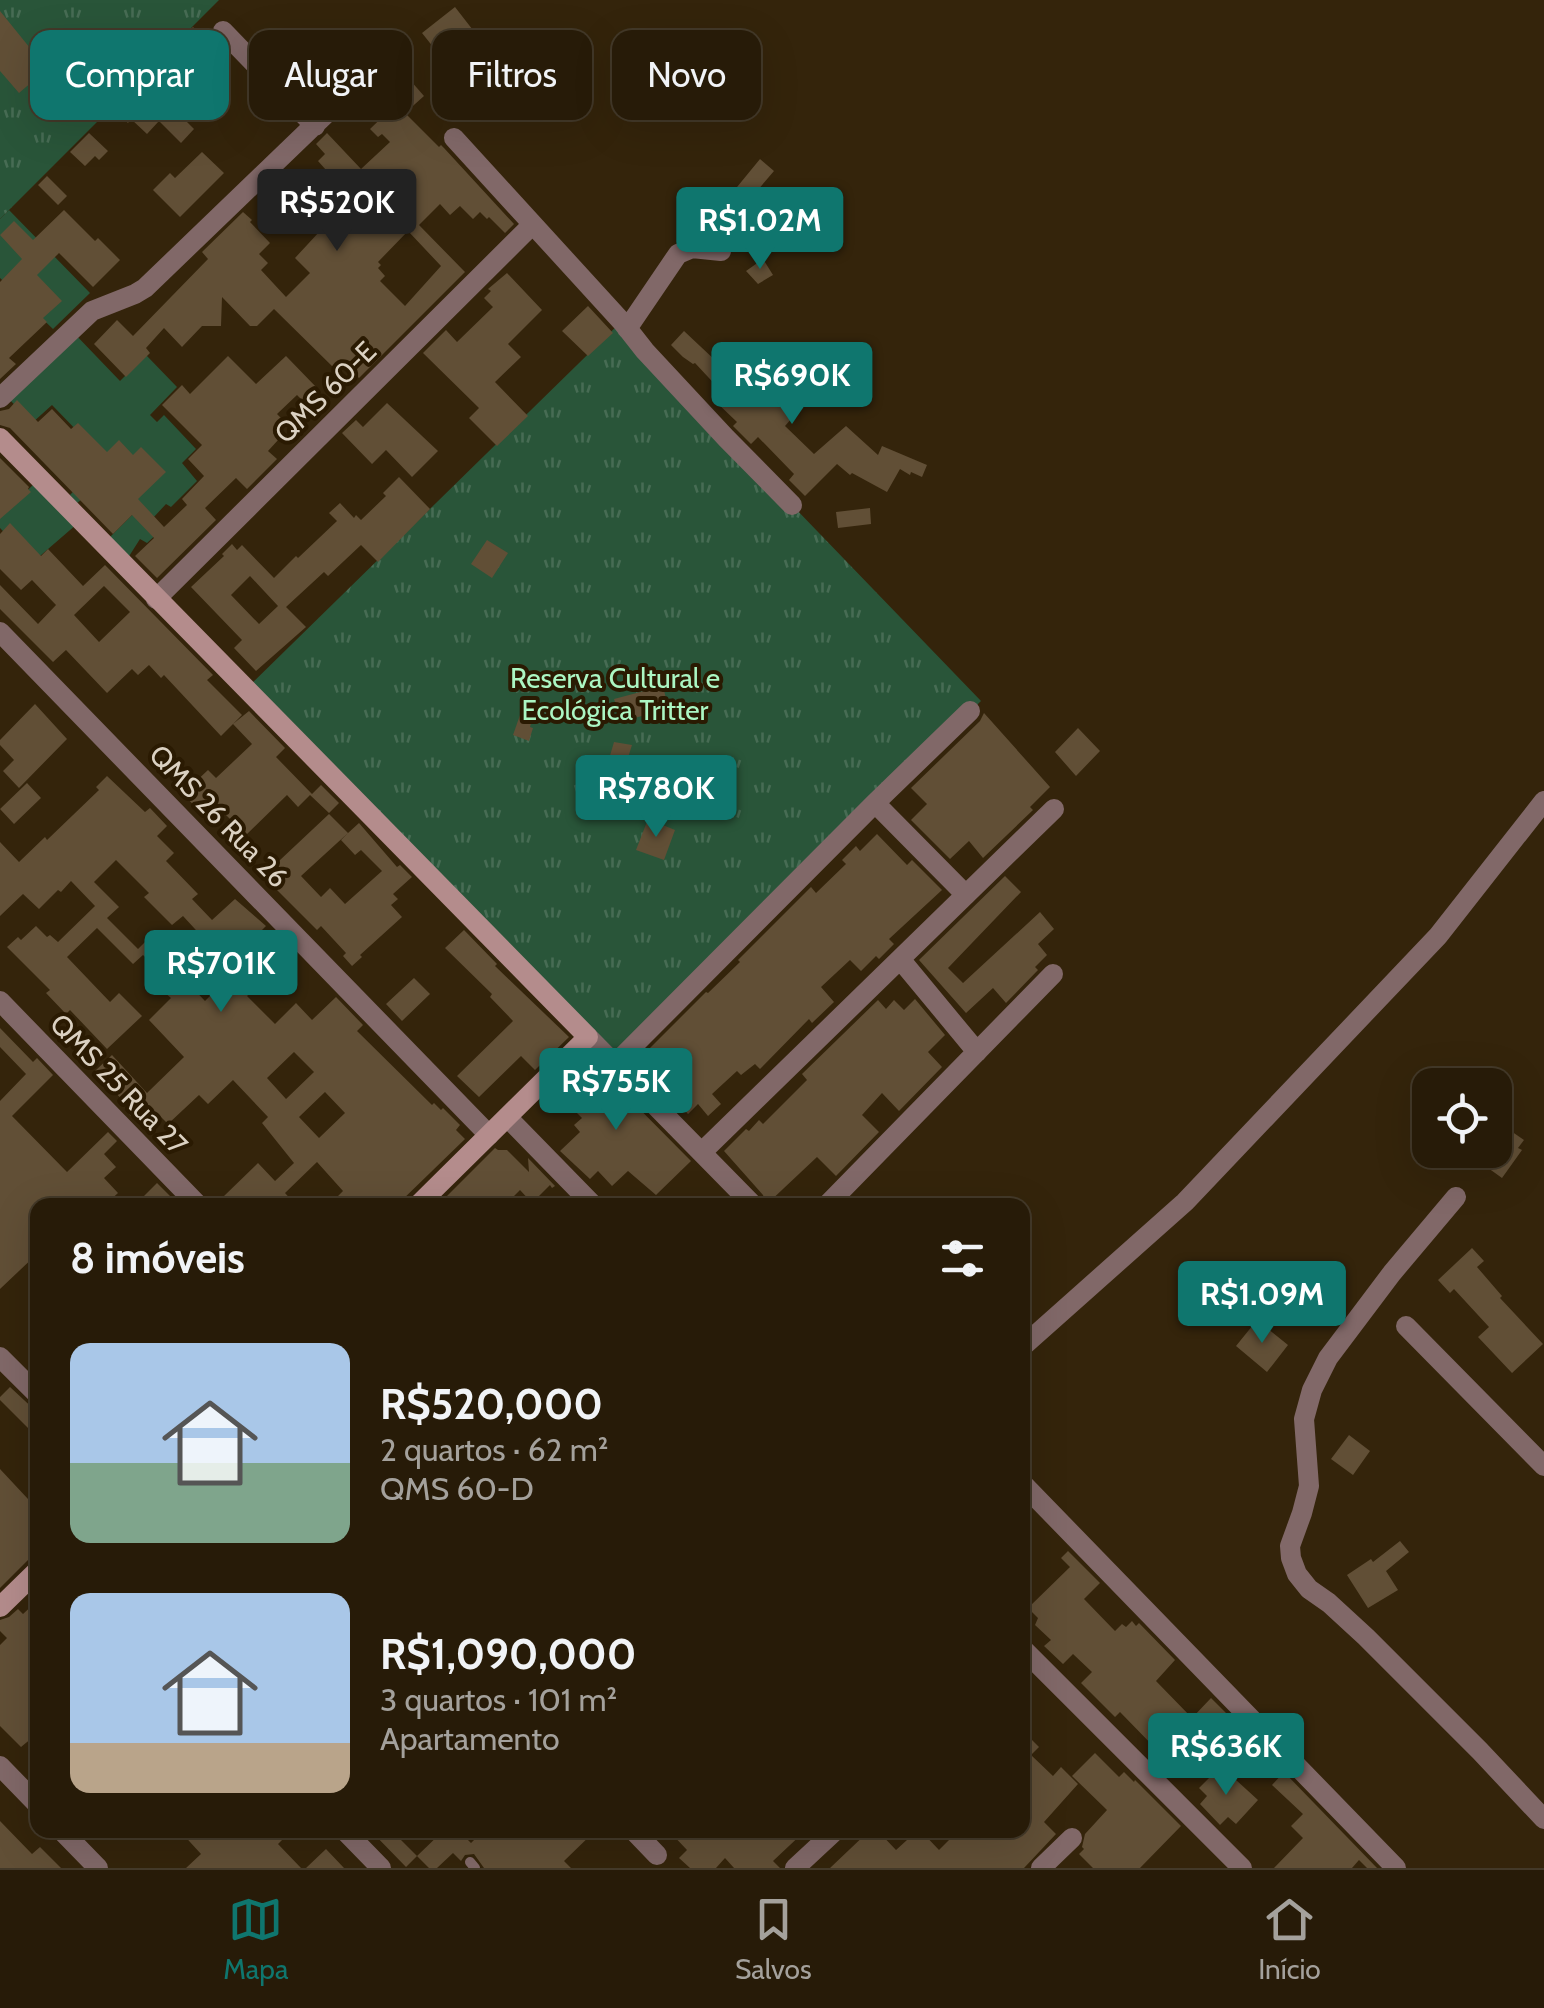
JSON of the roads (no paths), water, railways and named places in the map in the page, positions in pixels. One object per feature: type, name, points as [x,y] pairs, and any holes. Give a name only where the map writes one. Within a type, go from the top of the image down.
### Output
[{"type":"street","points":[[229,37],[315,126]]},
{"type":"street","points":[[0,398],[92,310],[140,291],[321,120]]},
{"type":"street","points":[[454,138],[726,438],[792,505]]},
{"type":"street","name":"QMS 60-E","points":[[156,599],[532,225]]},
{"type":"street","points":[[627,328],[678,254],[692,248],[721,251]]},
{"type":"street","points":[[0,438],[746,1198]]},
{"type":"street","name":"QMS 26 Rua 26","points":[[0,632],[489,1135]]},
{"type":"street","points":[[615,1064],[970,711]]},
{"type":"street","points":[[1030,1340],[1185,1202],[1438,936],[1544,800]]},
{"type":"street","points":[[875,803],[966,895]]},
{"type":"street","points":[[702,1152],[1054,809]]},
{"type":"street","points":[[900,960],[978,1052]]},
{"type":"street","points":[[834,1198],[1053,974]]},
{"type":"street","name":"QMS 25 Rua 27","points":[[0,1001],[191,1198]]},
{"type":"street","points":[[425,1198],[588,1038]]},
{"type":"street","points":[[508,1118],[586,1198]]},
{"type":"street","points":[[1456,1197],[1392,1272],[1328,1358],[1312,1390],[1304,1419],[1308,1486],[1290,1546],[1297,1574],[1309,1589],[1366,1637],[1544,1819]]},
{"type":"street","points":[[1406,1326],[1544,1466]]},
{"type":"street","points":[[0,1357],[30,1387]]},
{"type":"street","points":[[1030,1490],[1396,1868]]},
{"type":"street","points":[[0,1607],[30,1578]]},
{"type":"street","points":[[1030,1656],[1242,1868]]},
{"type":"street","points":[[0,1766],[30,1797]]},
{"type":"street","points":[[70,1838],[98,1868]]},
{"type":"street","points":[[352,1838],[381,1868]]},
{"type":"street","points":[[640,1838],[657,1856]]},
{"type":"street","points":[[796,1868],[828,1838]]},
{"type":"street","points":[[1041,1868],[1072,1838]]},
{"type":"park label","name":"Reserva Cultural e Ecológica Tritter","points":[[615,694]]}]
